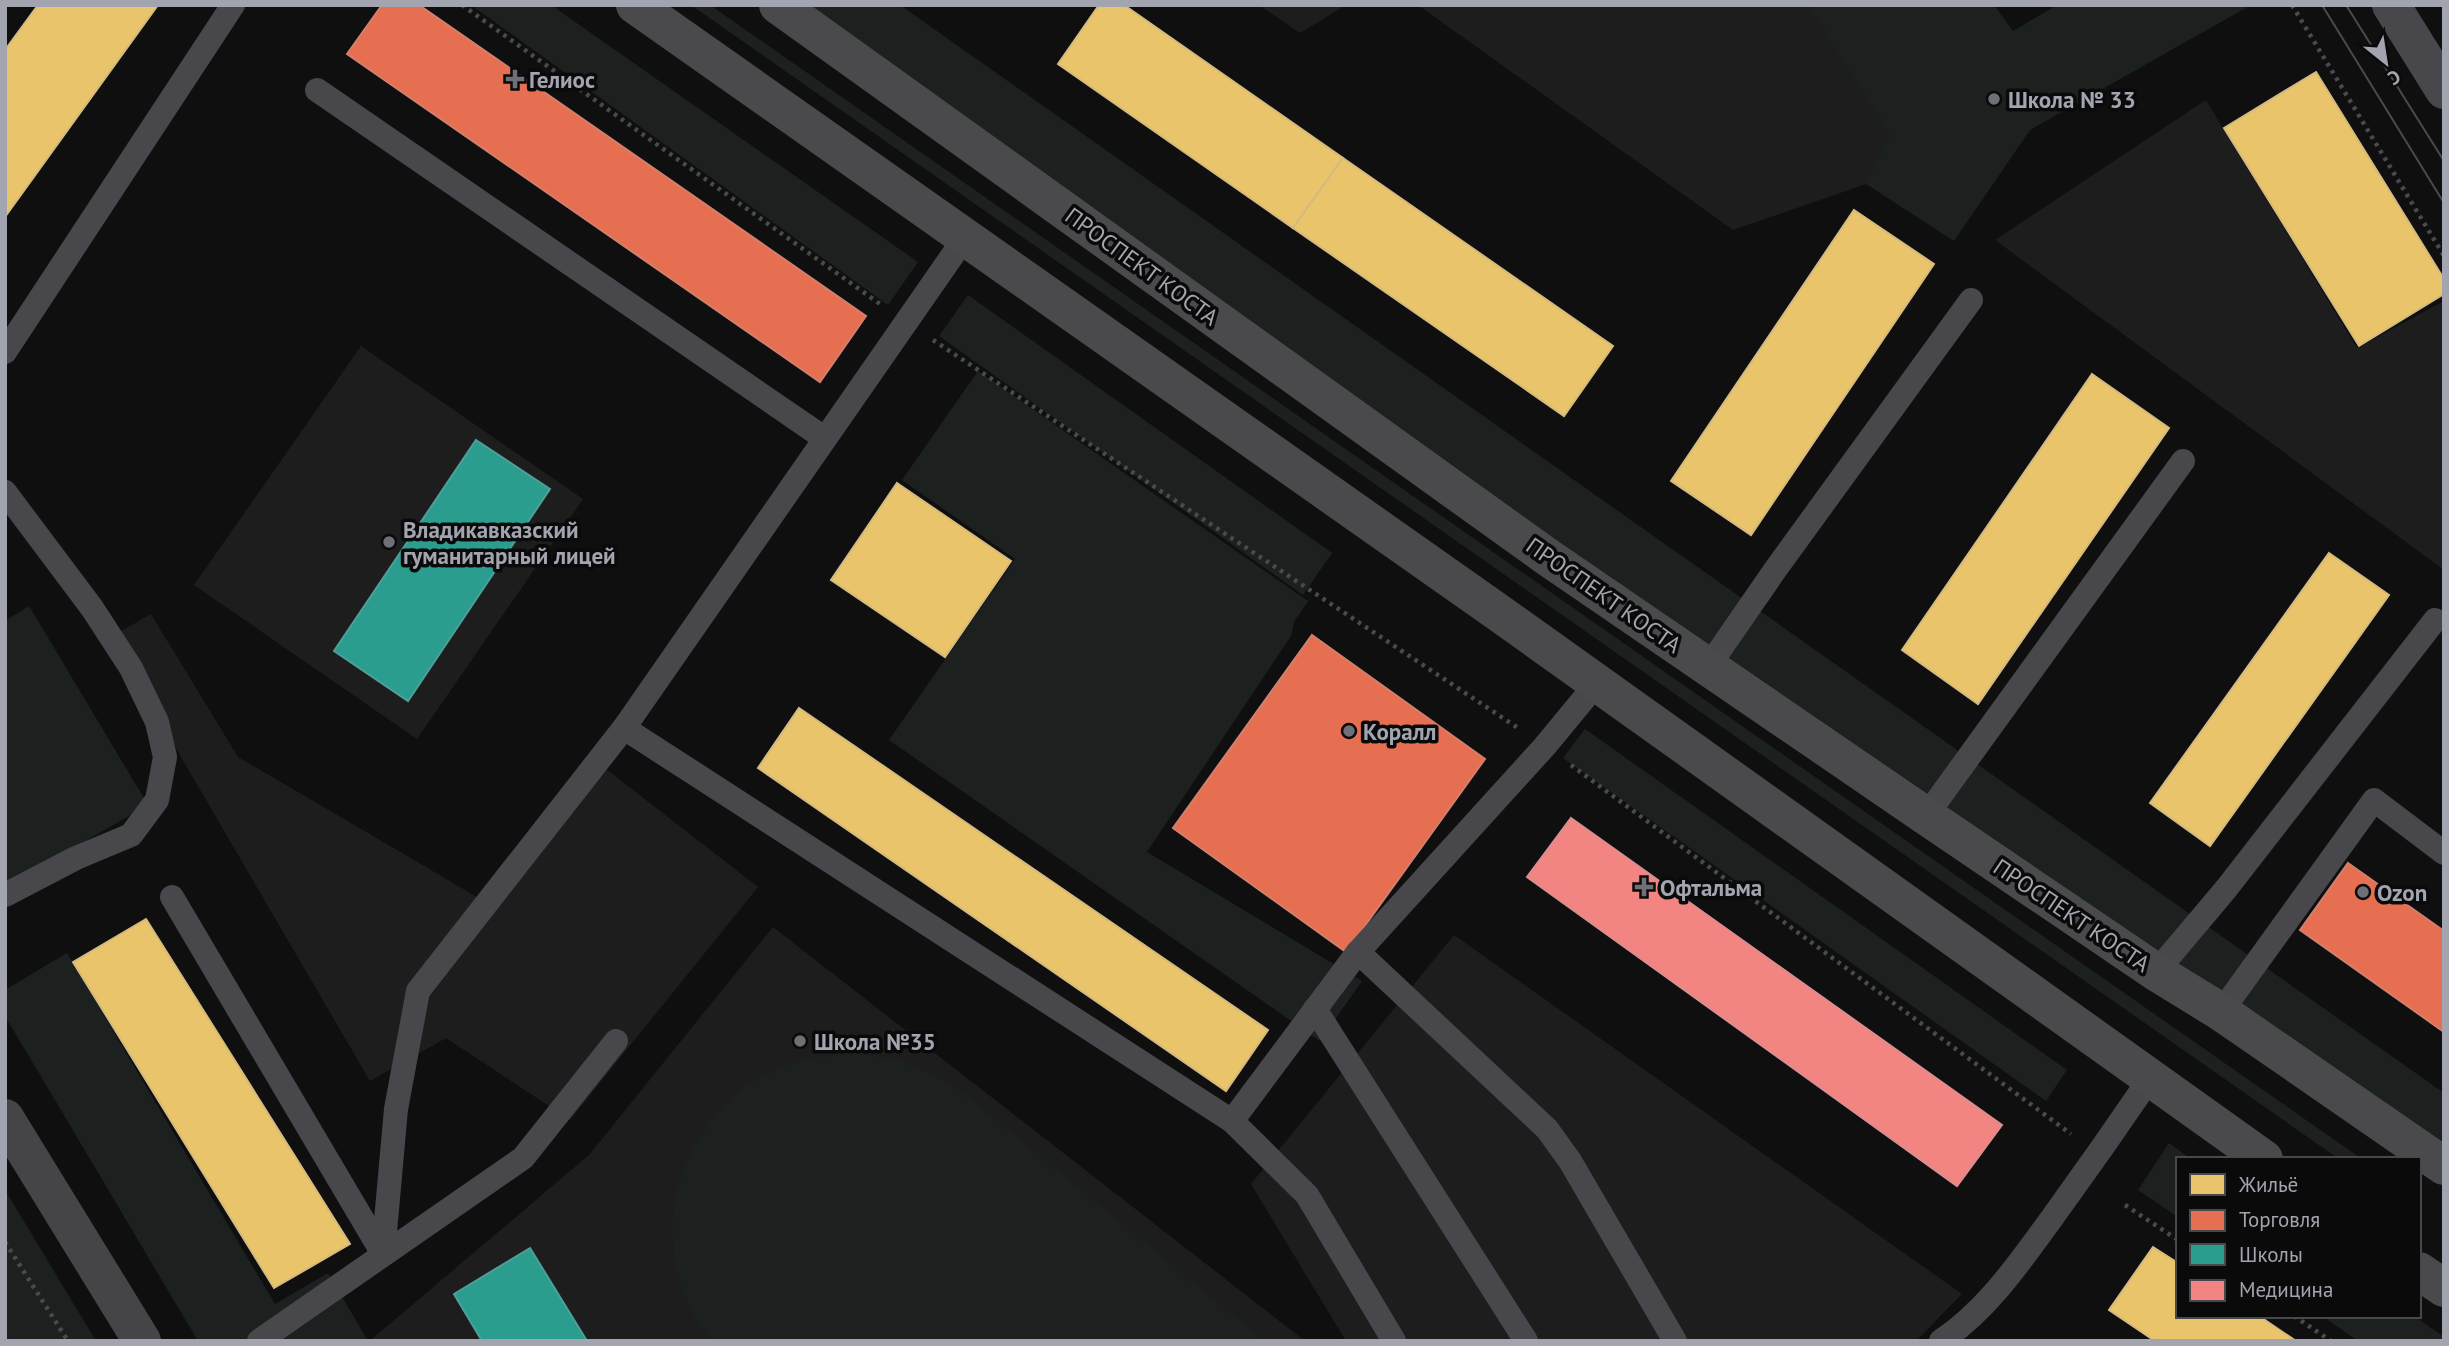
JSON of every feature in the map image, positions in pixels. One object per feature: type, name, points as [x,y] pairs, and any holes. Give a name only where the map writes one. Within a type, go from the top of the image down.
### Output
[{"type":"main road","points":[[635,5],[966,236],[2261,1157]]},
{"type":"main road","name":"ПРОСПЕКТ КОСТА","points":[[778,5],[1546,556],[2444,1166]]},
{"type":"main road","points":[[2421,1272],[2444,1288]]},
{"type":"street","points":[[2391,5],[2444,90]]},
{"type":"street","points":[[5,1118],[142,1341]]},
{"type":"lane","points":[[5,352],[233,5]]},
{"type":"lane","points":[[317,90],[824,438]]},
{"type":"lane","points":[[383,1254],[396,1109],[418,992],[624,728],[966,236]]},
{"type":"lane","points":[[1708,667],[1971,300]]},
{"type":"lane","points":[[1926,816],[2183,461]]},
{"type":"lane","points":[[5,492],[92,608],[131,668],[157,722],[165,757],[157,800],[131,835],[76,858],[5,895]]},
{"type":"lane","points":[[2156,972],[2227,889],[2435,620]]},
{"type":"lane","points":[[1232,1121],[1358,952],[1545,746],[1597,683]]},
{"type":"lane","points":[[624,728],[1232,1121],[1307,1195],[1394,1341]]},
{"type":"lane","points":[[2221,1012],[2374,800],[2444,852]]},
{"type":"lane","points":[[172,897],[383,1254]]},
{"type":"lane","points":[[1358,952],[1547,1129],[1570,1160],[1675,1341]]},
{"type":"lane","points":[[1315,1009],[1527,1341]]},
{"type":"lane","points":[[259,1341],[523,1158],[616,1041]]},
{"type":"lane","points":[[1941,1341],[1966,1324],[2012,1274],[2151,1077]]},
{"type":"path","points":[[462,5],[906,322],[1545,746],[2098,1154]]},
{"type":"path","points":[[2292,5],[2444,256]]},
{"type":"path","points":[[2125,1205],[2176,1239]]},
{"type":"path","points":[[5,1242],[68,1341]]},
{"type":"path","points":[[2297,1318],[2331,1341]]},
{"type":"shaded area","points":[[471,5],[551,5],[918,262],[888,305]]},
{"type":"shaded area","points":[[691,5],[710,5],[2359,1157],[2336,1157]]},
{"type":"shaded area","points":[[790,5],[900,5],[2444,1093],[2444,1162]]},
{"type":"shaded area","points":[[1259,5],[1346,5],[1300,33]]},
{"type":"shaded area","points":[[1418,5],[1807,5],[1891,133],[1866,184],[1733,230]]},
{"type":"shaded area","name":"Школа № 33","points":[[1807,5],[1994,5],[2013,31],[2057,5],[2251,5],[2030,130],[1954,241],[1866,184],[1890,133]]},
{"type":"shaded area","points":[[2206,100],[2357,348],[2444,301],[2444,570],[1995,240]]},
{"type":"shaded area","points":[[968,295],[1332,553],[1303,595],[939,336]]},
{"type":"shaded area","name":"Владикавказский гуманитарный лицей","points":[[361,346],[583,499],[417,739],[194,585]]},
{"type":"shaded area","points":[[978,371],[1308,601],[1294,622],[1291,636],[1147,852],[1362,981],[1320,1041],[889,740],[1015,559],[902,480]]},
{"type":"shaded area","points":[[29,606],[148,805],[5,887],[5,621]]},
{"type":"shaded area","points":[[151,614],[238,757],[489,904],[597,762],[758,887],[570,1120],[446,1038],[370,1081],[111,637]]},
{"type":"shaded area","points":[[1585,729],[2067,1070],[2046,1101],[1563,758]]},
{"type":"shaded area","name":"Школа №35","points":[[773,927],[1305,1341],[373,1341],[372,1339],[589,1155]]},
{"type":"shaded area","points":[[1454,935],[1962,1294],[1916,1341],[1346,1341],[1251,1184]]},
{"type":"shaded area","points":[[67,953],[275,1304],[328,1273],[368,1341],[198,1341],[5,1016],[5,990]]},
{"type":"shaded area","points":[[851,1052],[903,1061],[951,1083],[1265,1341],[713,1341],[693,1315],[681,1284],[674,1252],[673,1220],[678,1188],[688,1159],[703,1130],[724,1105],[750,1083],[786,1065]]},
{"type":"shaded area","points":[[2169,1143],[2188,1157],[2176,1157],[2176,1216],[2138,1190]]},
{"type":"shaded area","points":[[5,1190],[96,1341],[5,1341]]},
{"type":"shaded area","points":[[2325,1318],[2417,1318],[2444,1337],[2444,1341],[2358,1341]]},
{"type":"building: Жильё","points":[[38,5],[158,5],[5,217],[5,50]]},
{"type":"building: Жильё","points":[[1099,5],[1124,5],[1343,158],[1293,228],[1058,64]]},
{"type":"building: Жильё","points":[[2316,72],[2444,279],[2444,294],[2359,346],[2224,128]]},
{"type":"building: Жильё","points":[[1343,158],[1613,346],[1564,416],[1293,228]]},
{"type":"building: Жильё","points":[[1854,210],[1934,264],[1751,535],[1671,481]]},
{"type":"building: Жильё","points":[[2092,374],[2169,428],[1978,704],[1902,650]]},
{"type":"building: Жильё","points":[[897,483],[1011,561],[945,657],[831,580]]},
{"type":"building: Жильё","points":[[2329,553],[2389,595],[2210,846],[2150,803]]},
{"type":"building: Жильё","points":[[799,708],[1268,1030],[1226,1091],[758,768]]},
{"type":"building: Жильё","points":[[146,919],[350,1244],[274,1288],[73,962]]},
{"type":"building: Жильё","points":[[2153,1247],[2176,1262],[2176,1318],[2262,1318],[2296,1341],[2155,1341],[2109,1310]]},
{"type":"building: Торговля","points":[[382,5],[419,5],[866,316],[820,382],[347,54]]},
{"type":"building: Торговля","points":[[1312,635],[1485,759],[1346,952],[1173,828]]},
{"type":"building: Торговля","points":[[2348,863],[2444,931],[2444,1032],[2300,930]]},
{"type":"building: Школы","points":[[476,440],[550,489],[408,701],[334,651]]},
{"type":"building: Школы","points":[[530,1248],[587,1341],[482,1341],[454,1294]]},
{"type":"building: Медицина","points":[[1571,818],[2002,1125],[1957,1186],[1527,877]]},
{"type":"tram line","points":[[2322,5],[2444,203]]},
{"type":"tram line","points":[[2346,5],[2444,161]]},
{"type":"place","name":"Гелиос","points":[[515,79]]},
{"type":"place","name":"Школа № 33","points":[[1994,99]]},
{"type":"place","name":"Владикавказский гуманитарный лицей","points":[[389,542]]},
{"type":"place","name":"Коралл","points":[[1349,731]]},
{"type":"place","name":"Офтальма","points":[[1644,887]]},
{"type":"place","name":"Ozon","points":[[2363,892]]},
{"type":"place","name":"Школа №35","points":[[800,1041]]}]
